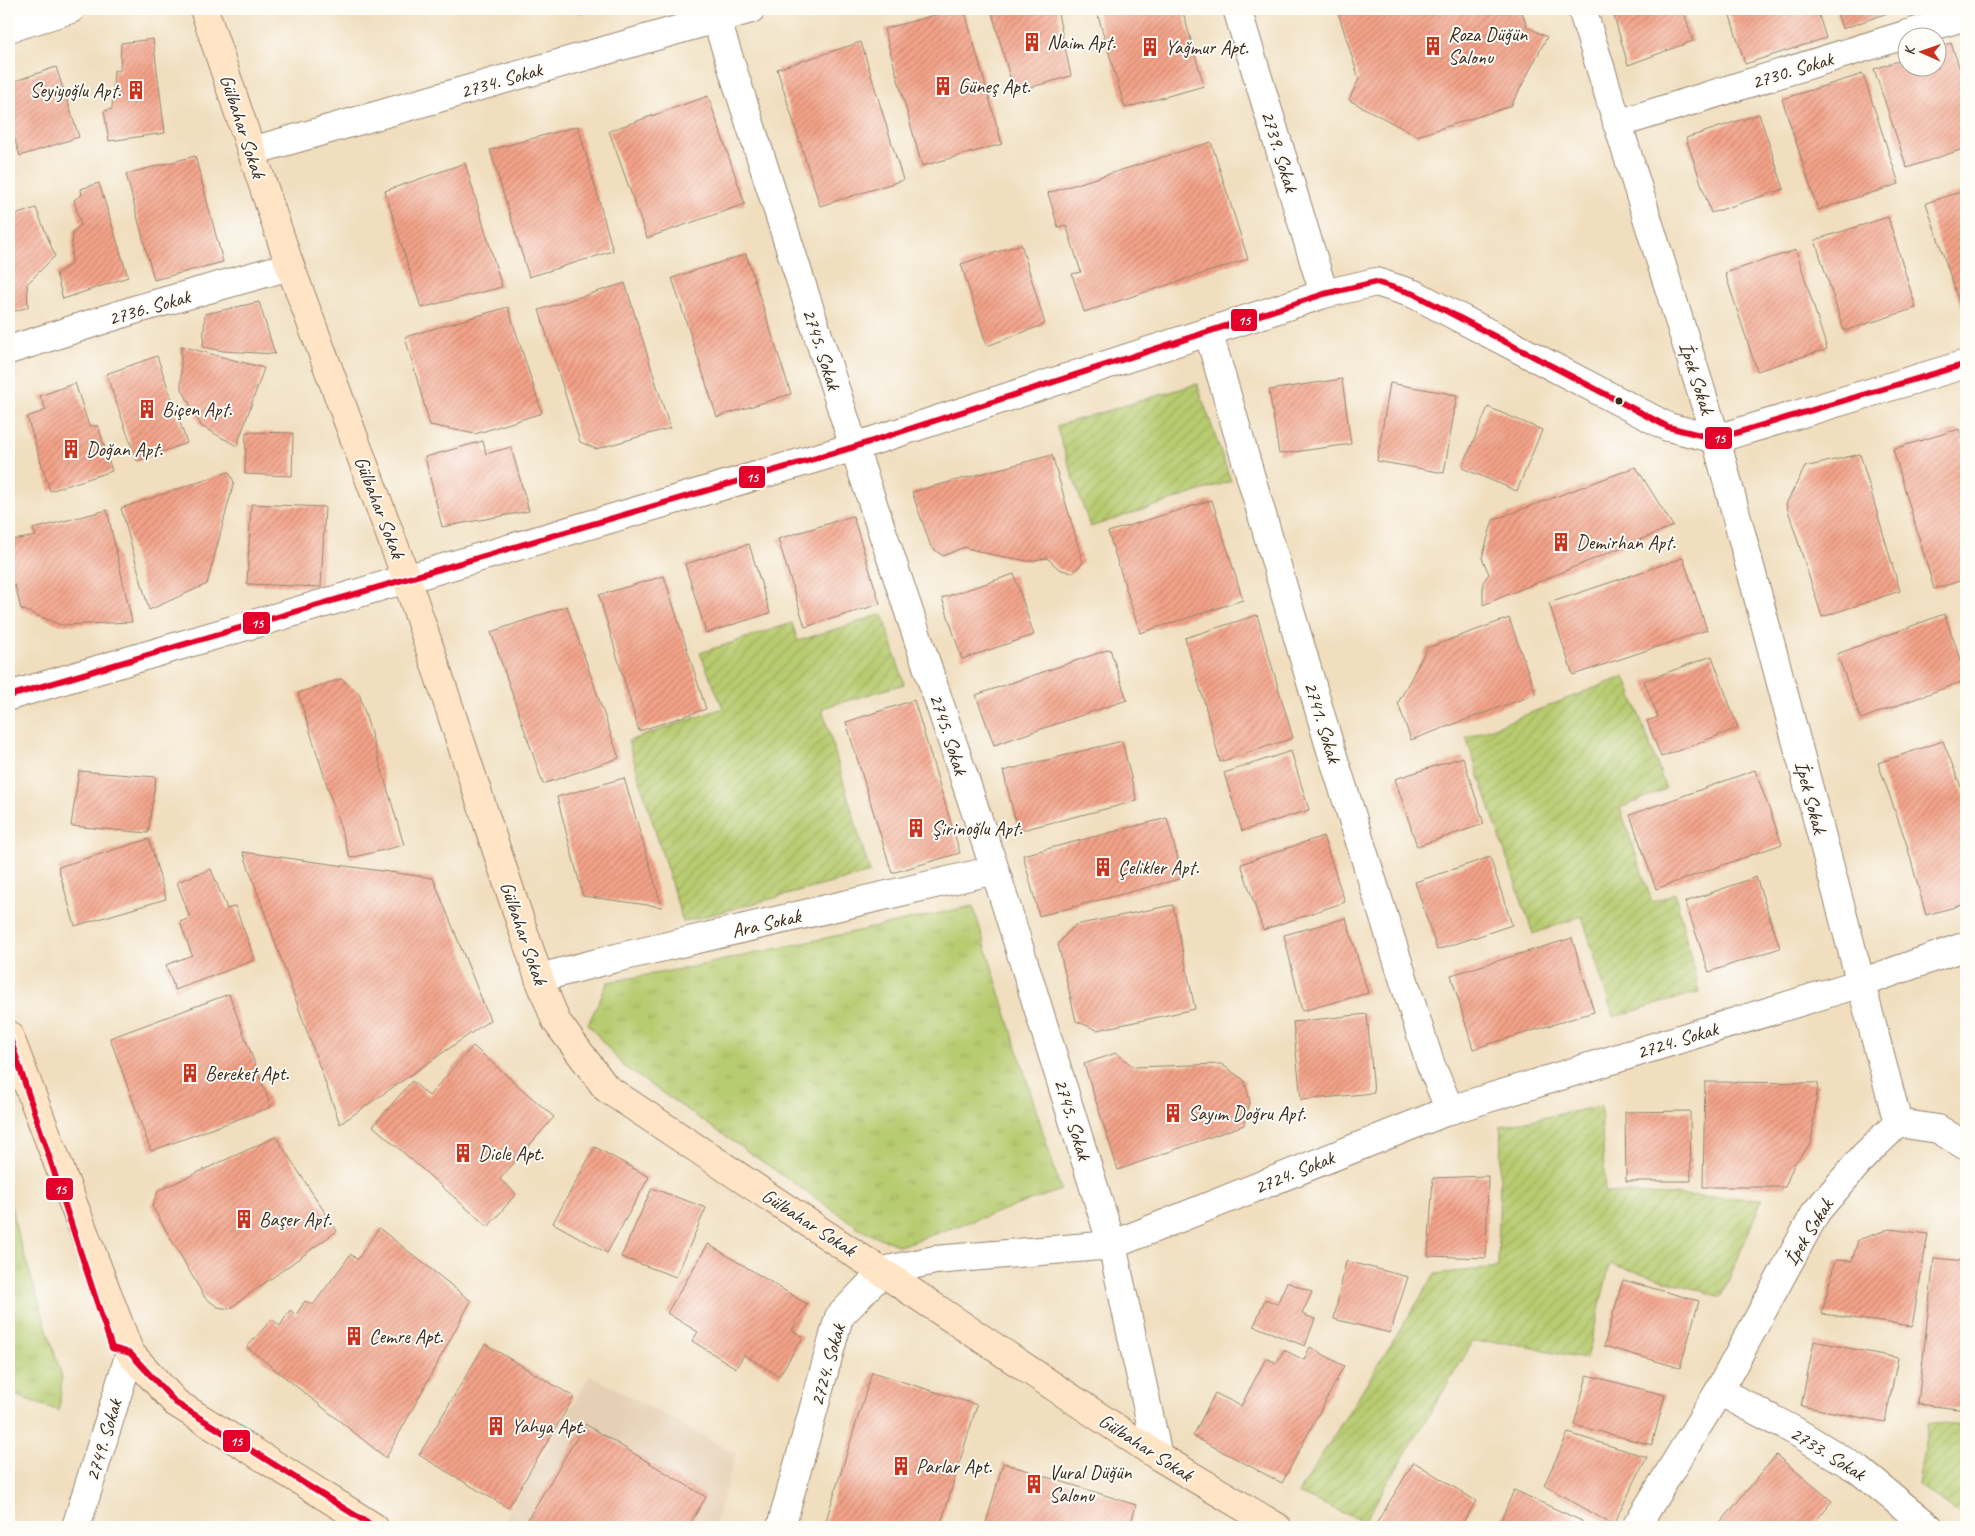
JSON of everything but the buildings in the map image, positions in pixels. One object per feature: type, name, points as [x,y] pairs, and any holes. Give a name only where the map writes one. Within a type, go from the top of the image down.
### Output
[{"type":"street","points":[[9,28],[71,9]]},
{"type":"street","name":"Gülbahar Sokak","points":[[204,9],[290,266],[407,580],[539,978],[556,1020],[606,1088],[1158,1456],[1277,1527]]},
{"type":"street","name":"2734. Sokak","points":[[252,151],[751,9]]},
{"type":"street","name":"2739. Sokak","points":[[1237,9],[1324,294]]},
{"type":"street","name":"İpek Sokak","points":[[1582,9],[1716,439],[1898,1123],[1864,1156],[1816,1212],[1719,1391],[1636,1527]]},
{"type":"street","name":"2730. Sokak","points":[[1617,124],[1966,16]]},
{"type":"street","name":"2745. Sokak","points":[[716,18],[854,447],[995,870],[1112,1245],[1158,1456]]},
{"type":"street","name":"2736. Sokak","points":[[9,350],[134,310],[290,266]]},
{"type":"street","points":[[9,696],[854,447],[1324,294],[1376,282],[1414,294],[1668,427],[1716,439],[1966,364]]},
{"type":"street","name":"2741. Sokak","points":[[1208,331],[1330,747],[1430,1063],[1450,1110]]},
{"type":"street","name":"Ara Sokak","points":[[539,978],[616,958],[995,870]]},
{"type":"street","name":"2724. Sokak","points":[[781,1527],[839,1317],[883,1271],[935,1260],[1112,1245],[1450,1110],[1861,983],[1966,946]]},
{"type":"street","points":[[9,1036],[130,1353],[176,1403],[374,1527]]},
{"type":"street","points":[[1898,1123],[1938,1130],[1966,1146]]},
{"type":"street","name":"2749. Sokak","points":[[76,1527],[130,1353]]},
{"type":"street","name":"2733. Sokak","points":[[1719,1391],[1795,1431],[1859,1470],[1929,1527]]},
{"type":"shaded area","points":[[590,1375],[736,1454],[714,1527],[500,1527]]},
{"type":"green space","points":[[1197,384],[1231,481],[1090,527],[1056,426]]},
{"type":"green space","points":[[883,614],[904,684],[822,708],[870,873],[683,922],[628,741],[723,708],[700,653],[792,623],[798,641]]},
{"type":"green space","points":[[1625,676],[1666,789],[1620,808],[1652,902],[1675,893],[1699,992],[1613,1017],[1582,916],[1533,934],[1466,738]]},
{"type":"green space","points":[[973,906],[1061,1190],[900,1246],[865,1232],[623,1066],[588,1024],[608,982],[692,967]]},
{"type":"green space","points":[[1601,1106],[1605,1192],[1762,1199],[1722,1297],[1610,1264],[1587,1359],[1510,1343],[1473,1342],[1364,1522],[1298,1493],[1435,1274],[1498,1267],[1501,1126]]},
{"type":"green space","points":[[9,1198],[17,1232],[62,1377],[59,1411],[9,1393]]},
{"type":"green space","points":[[1928,1423],[1966,1426],[1966,1517],[1918,1485]]},
{"type":"transit line","name":"15","points":[[9,696],[854,447],[1324,294],[1376,282],[1414,294],[1668,427],[1716,439],[1966,364]]},
{"type":"transit line","name":"15","points":[[9,1035],[112,1348],[130,1353],[176,1403],[374,1527]]},
{"type":"place","name":"Naim Apt.","points":[[1032,42]]},
{"type":"place","name":"Roza Düğün Salonu","points":[[1433,46]]},
{"type":"place","name":"Yağmur Apt.","points":[[1150,47]]},
{"type":"place","name":"Güneş Apt.","points":[[943,86]]},
{"type":"place","name":"Seyiyoğlu Apt.","points":[[136,90]]},
{"type":"place","name":"Biçen Apt.","points":[[147,409]]},
{"type":"place","name":"Doğan Apt.","points":[[71,449]]},
{"type":"place","name":"Demirhan Apt.","points":[[1561,542]]},
{"type":"place","name":"Şirinoğlu Apt.","points":[[916,828]]},
{"type":"place","name":"Çelikler Apt.","points":[[1103,867]]},
{"type":"place","name":"Bereket Apt.","points":[[190,1073]]},
{"type":"place","name":"Sayım Doğru Apt.","points":[[1173,1113]]},
{"type":"place","name":"Dicle Apt.","points":[[463,1153]]},
{"type":"place","name":"Başer Apt.","points":[[244,1219]]},
{"type":"place","name":"Cemre Apt.","points":[[354,1336]]},
{"type":"place","name":"Yahya Apt.","points":[[496,1426]]},
{"type":"place","name":"Parlar Apt.","points":[[901,1466]]},
{"type":"place","name":"Vural Düğün Salonu","points":[[1034,1484]]}]
